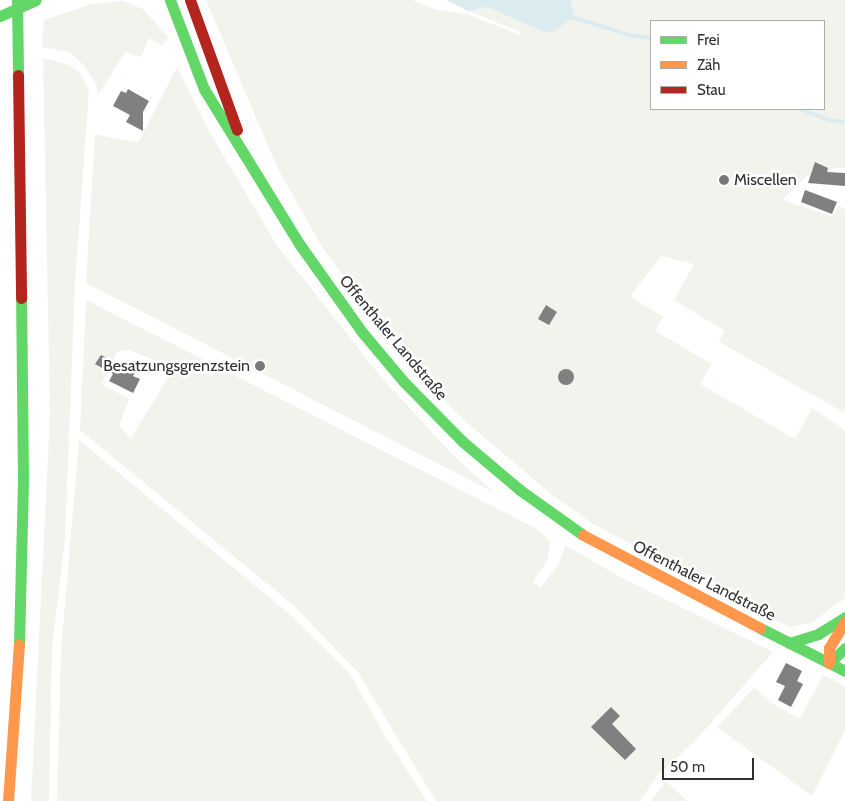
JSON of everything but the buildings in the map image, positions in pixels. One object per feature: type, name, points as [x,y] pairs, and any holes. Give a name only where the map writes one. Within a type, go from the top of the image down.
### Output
[{"type":"main road","points":[[8,801],[18,684],[23,480],[17,0]]},
{"type":"main road","points":[[0,16],[36,0]]},
{"type":"main road","points":[[161,0],[174,14]]},
{"type":"main road","name":"Offenthaler Landstraße","points":[[170,0],[204,89],[326,285],[404,382],[462,441],[520,490],[588,539],[845,671]]},
{"type":"main road","name":"Offenthaler Landstraße","points":[[190,0],[206,51],[244,151]]},
{"type":"main road","points":[[789,643],[818,634],[845,619]]},
{"type":"main road","points":[[829,663],[829,648],[845,619]]},
{"type":"main road","points":[[829,663],[845,648]]},
{"type":"shaded area","points":[[206,0],[412,0],[438,10],[467,14],[520,35],[521,32],[468,11],[487,7],[541,31],[574,17],[571,0],[845,0],[845,168],[834,168],[828,174],[807,176],[782,200],[833,217],[838,206],[845,209],[845,413],[719,342],[725,331],[674,300],[694,264],[661,256],[630,296],[663,317],[655,331],[712,364],[700,384],[795,439],[812,408],[845,430],[845,598],[811,623],[789,627],[593,524],[551,494],[466,422],[415,372],[322,247],[277,167]]},
{"type":"shaded area","points":[[446,0],[571,0],[574,17],[552,32],[541,31],[487,7],[468,11]]},
{"type":"shaded area","points":[[123,1],[143,9],[168,37],[162,46],[149,38],[141,57],[125,52],[98,95],[96,84],[84,65],[69,52],[42,47],[44,20],[92,4]]},
{"type":"shaded area","points":[[43,58],[67,64],[79,72],[89,91],[75,284],[65,538],[52,648],[49,801],[31,801],[50,415]]},
{"type":"shaded area","points":[[177,67],[209,131],[276,244],[381,377],[453,455],[495,493],[86,283],[95,134],[138,143]]},
{"type":"shaded area","points":[[86,300],[537,529],[550,541],[548,559],[533,582],[540,588],[559,564],[565,545],[622,578],[773,652],[695,741],[656,777],[640,801],[436,801],[357,671],[293,605],[80,430]],"holes":[[[129,350],[174,368],[131,438],[119,426],[129,399],[102,384],[117,352]]]},
{"type":"shaded area","points":[[79,440],[293,617],[350,674],[383,733],[427,801],[57,801],[61,651]]},
{"type":"shaded area","points":[[823,675],[845,686],[845,730],[812,796],[717,727],[754,688],[773,704],[800,719]]},
{"type":"shaded area","points":[[666,781],[687,801],[651,801]]},
{"type":"waterway","points":[[569,16],[629,35],[650,38]]},
{"type":"waterway","points":[[803,110],[829,120],[845,122]]},
{"type":"traffic: fast","points":[[17,0],[18,75]]},
{"type":"traffic: fast","points":[[0,16],[36,0]]},
{"type":"traffic: fast","points":[[170,0],[204,89],[300,245],[362,332],[404,382],[462,441],[520,490],[583,535]]},
{"type":"traffic: fast","points":[[19,644],[23,480],[21,298]]},
{"type":"traffic: fast","points":[[789,643],[818,634],[845,617]]},
{"type":"traffic: fast","points":[[760,628],[845,671]]},
{"type":"traffic: fast","points":[[829,663],[845,648]]},
{"type":"traffic: slow","points":[[583,535],[760,628]]},
{"type":"traffic: slow","points":[[829,663],[829,648],[845,621]]},
{"type":"traffic: slow","points":[[8,801],[19,644]]},
{"type":"traffic: jam","points":[[190,0],[237,130]]},
{"type":"traffic: jam","points":[[18,75],[21,298]]},
{"type":"place","name":"Miscellen","points":[[724,180]]},
{"type":"place","name":"Besatzungsgrenzstein","points":[[260,366]]}]
